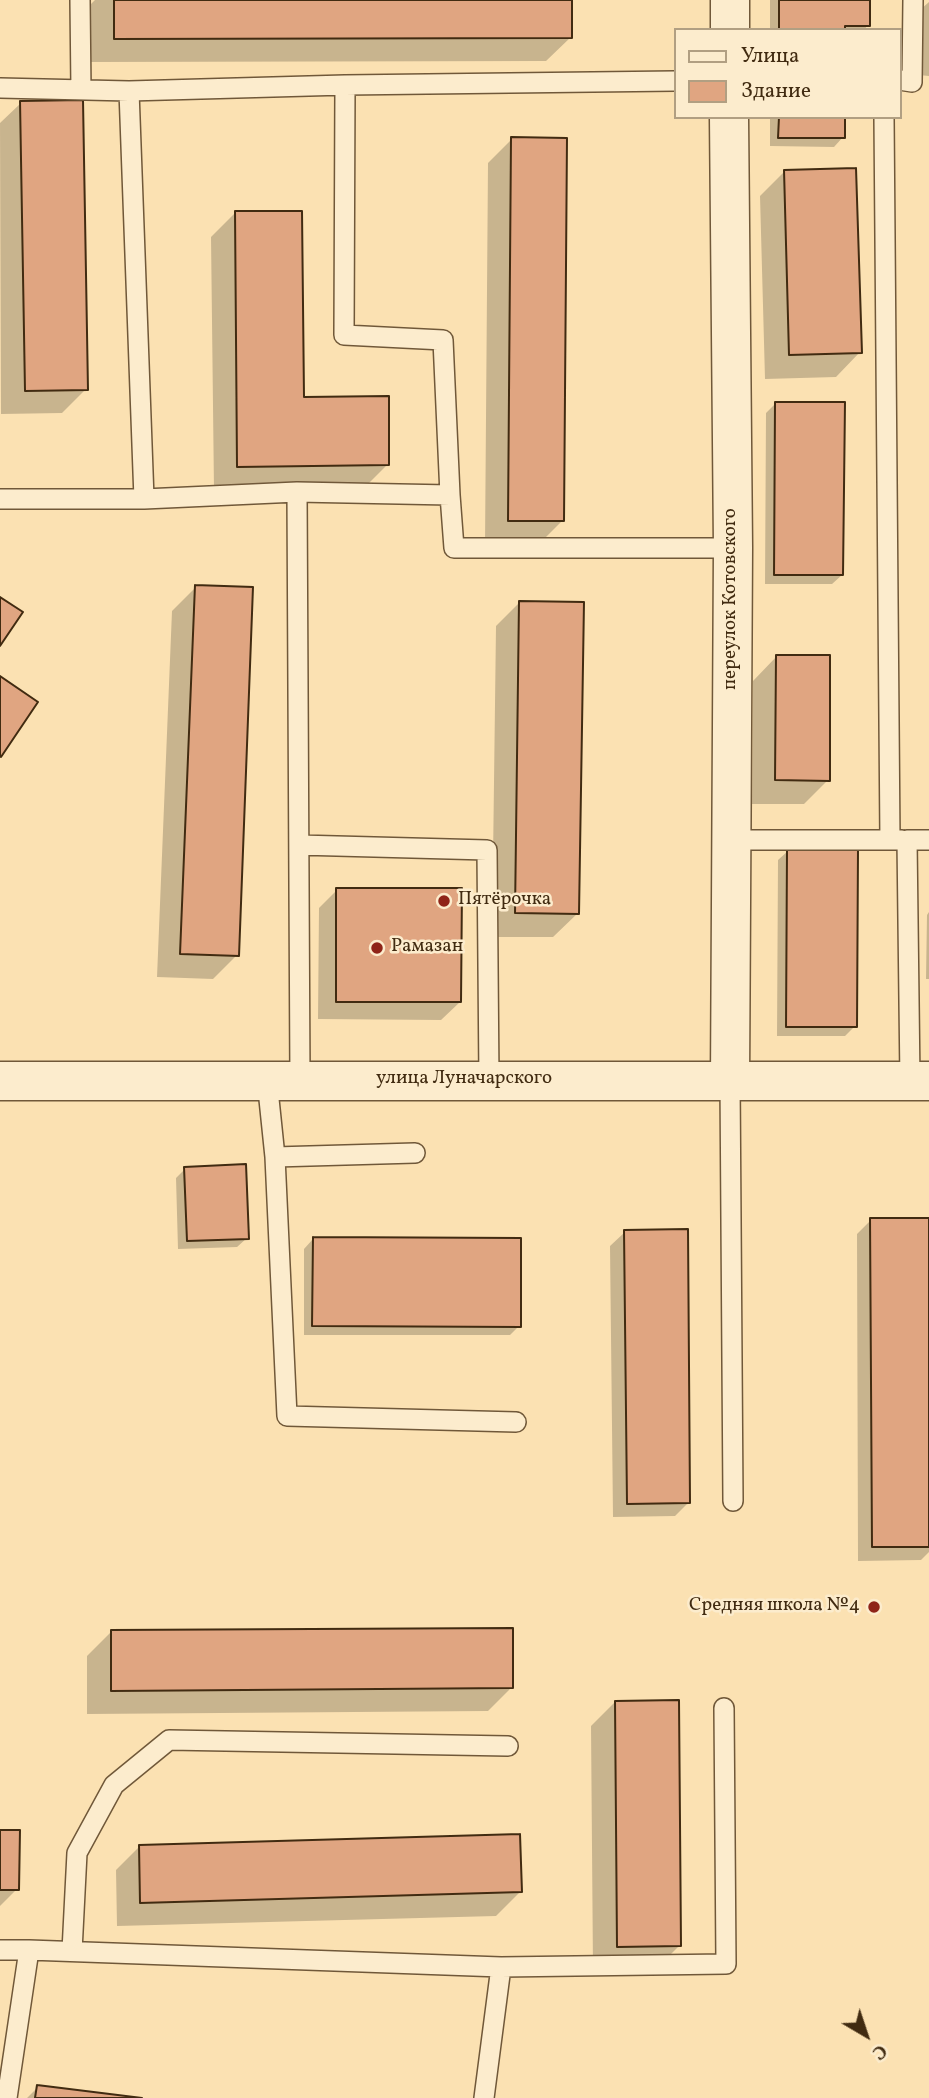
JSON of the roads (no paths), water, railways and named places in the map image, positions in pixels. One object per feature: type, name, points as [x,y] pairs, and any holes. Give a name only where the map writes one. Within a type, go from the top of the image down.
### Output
[{"type":"street","points":[[730,0],[730,28]]},
{"type":"street","name":"переулок Котовского","points":[[729,119],[733,548],[730,1081]]},
{"type":"street","name":"улица Луначарского","points":[[0,1081],[919,1081]]},
{"type":"lane","points":[[80,0],[81,90]]},
{"type":"lane","points":[[913,82],[914,0]]},
{"type":"lane","points":[[0,88],[129,91],[674,81]]},
{"type":"lane","points":[[345,85],[344,335],[443,340],[454,548],[733,548]]},
{"type":"lane","points":[[129,91],[144,499]]},
{"type":"lane","points":[[884,119],[898,840],[919,1081]]},
{"type":"lane","points":[[0,499],[144,499],[297,492],[450,495]]},
{"type":"lane","points":[[297,492],[299,845],[284,1080],[275,1157],[287,1416],[516,1422]]},
{"type":"lane","points":[[731,840],[929,840]]},
{"type":"lane","points":[[299,845],[486,850],[489,1080]]},
{"type":"lane","points":[[730,1081],[733,1501]]},
{"type":"lane","points":[[275,1157],[415,1153]]},
{"type":"lane","points":[[0,1950],[501,1967],[726,1964],[724,1708]]},
{"type":"lane","points":[[72,1951],[77,1853],[114,1784],[169,1740],[508,1746]]},
{"type":"lane","points":[[7,2098],[29,1950]]},
{"type":"lane","points":[[484,2098],[501,1967]]},
{"type":"place","name":"Пятёрочка","points":[[444,901]]},
{"type":"place","name":"Рамазан","points":[[377,948]]},
{"type":"place","name":"Средняя школа №4","points":[[874,1607]]}]
